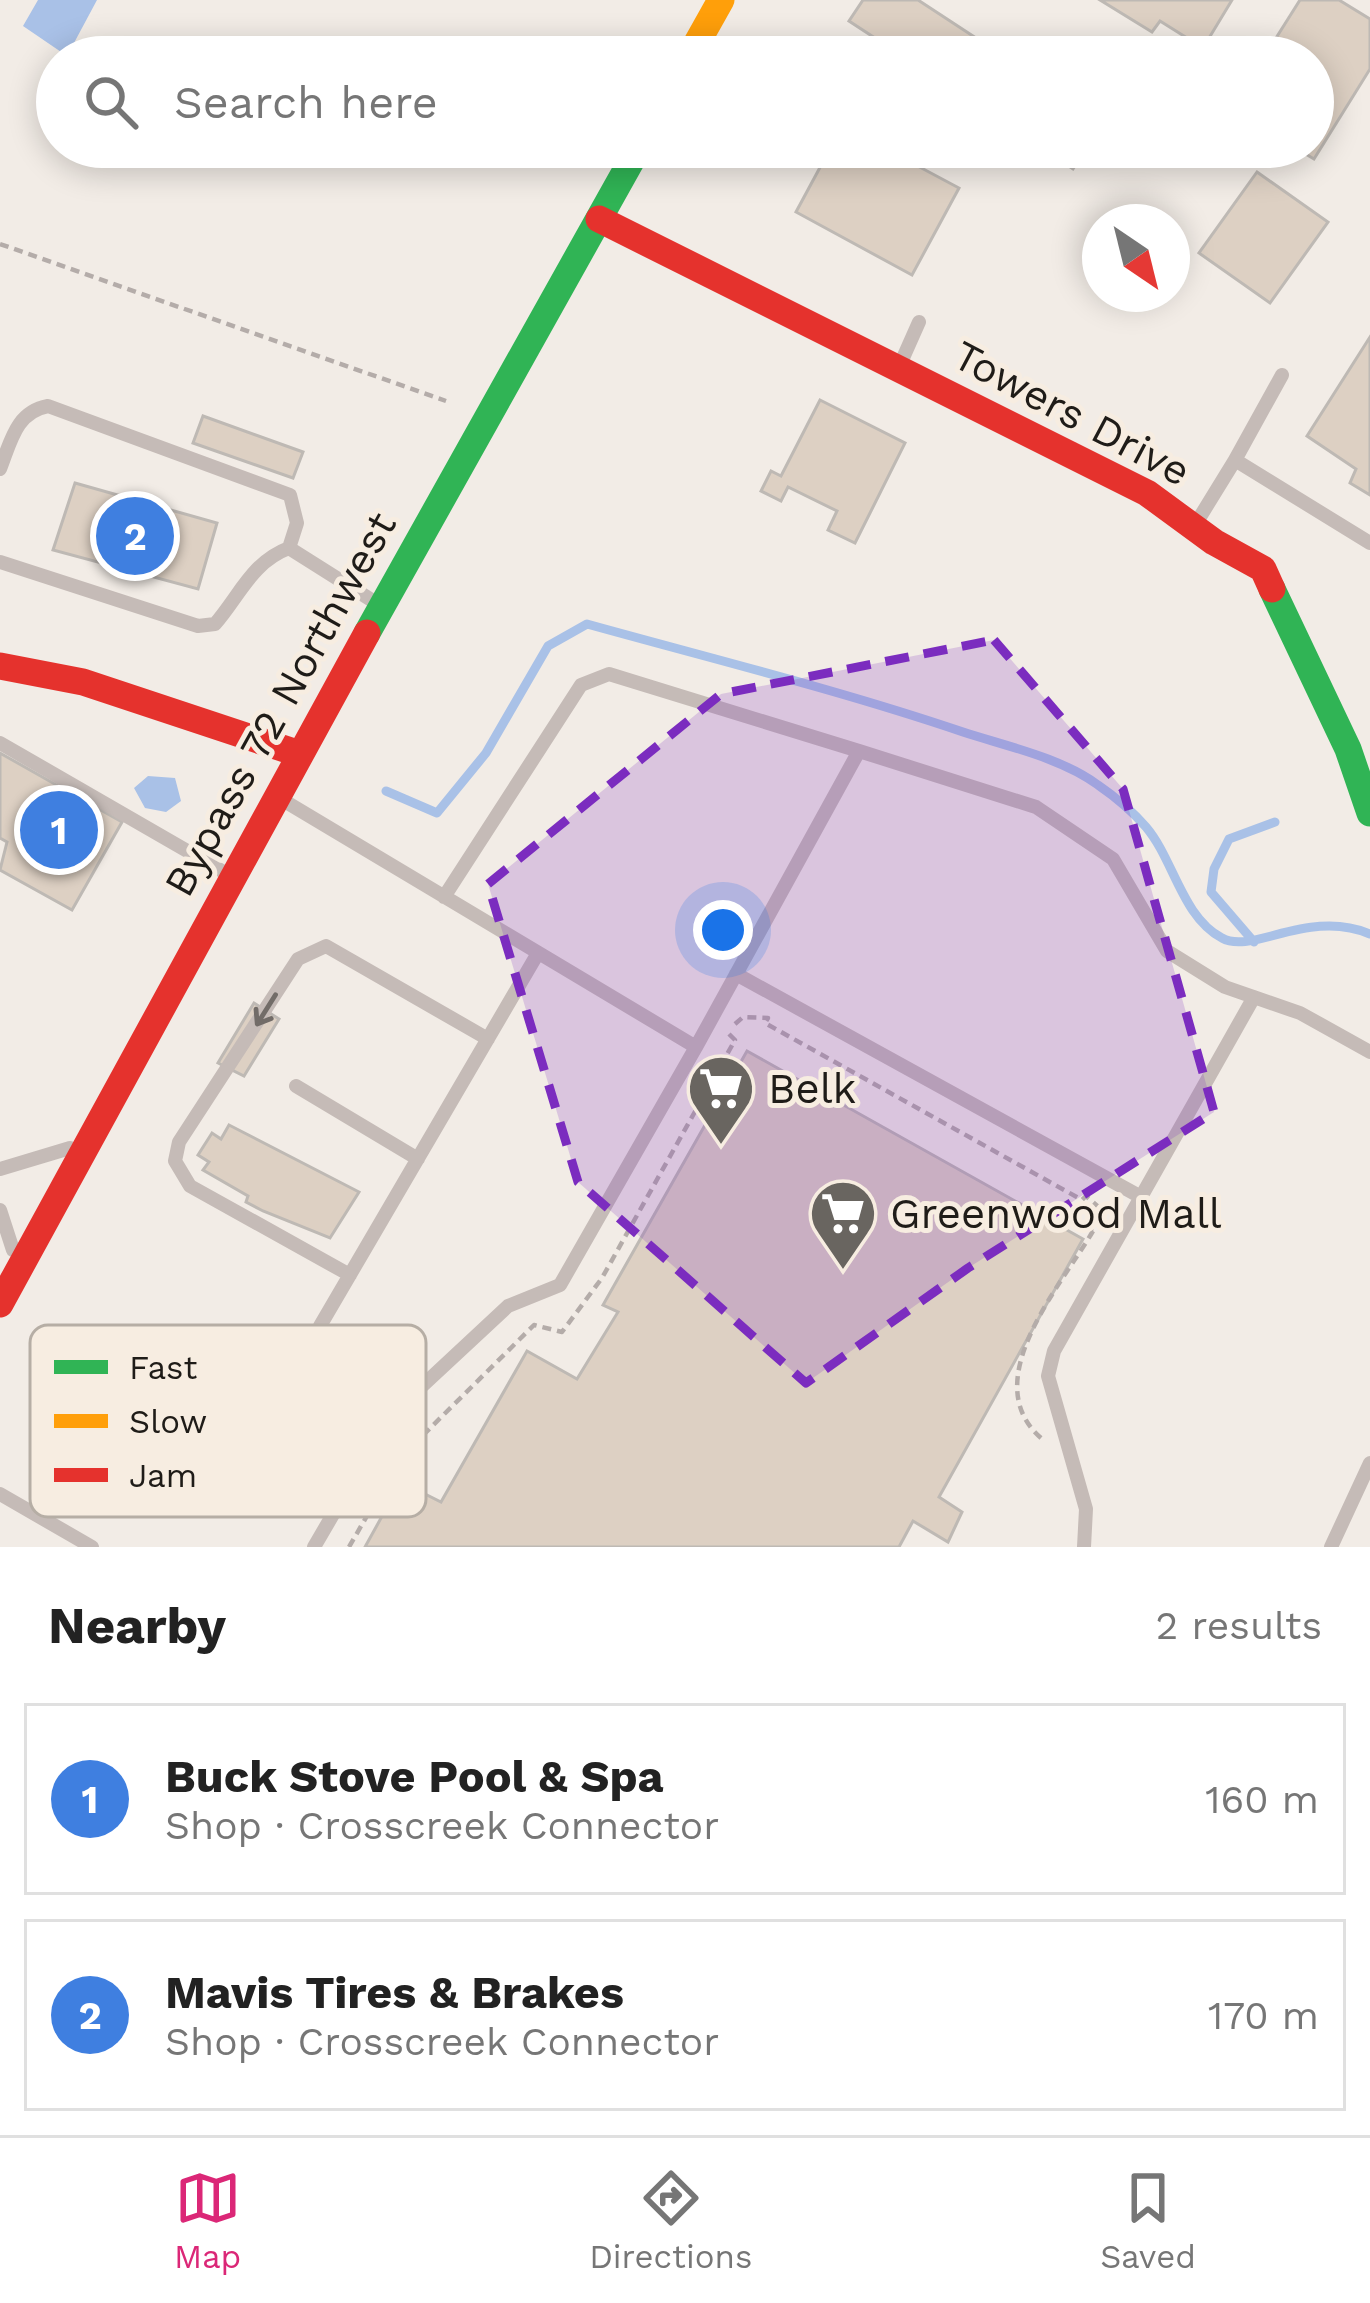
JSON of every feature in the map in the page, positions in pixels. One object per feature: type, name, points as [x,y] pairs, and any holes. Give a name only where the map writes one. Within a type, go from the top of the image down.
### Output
[{"type":"main road","points":[[701,36],[721,0]]},
{"type":"main road","name":"Bypass 72 Northwest","points":[[0,1304],[231,877],[627,168]]},
{"type":"main road","name":"Towers Drive","points":[[599,220],[1147,493],[1263,569],[1353,744],[1370,813]]},
{"type":"main road","points":[[0,666],[83,682],[300,754]]},
{"type":"lane","points":[[898,369],[919,322]]},
{"type":"lane","points":[[1194,527],[1282,375]]},
{"type":"lane","points":[[0,469],[18,422],[32,409],[48,406],[290,495],[297,524],[289,548]]},
{"type":"lane","points":[[1235,460],[1370,543]]},
{"type":"lane","points":[[289,548],[344,587],[383,605]]},
{"type":"lane","points":[[0,562],[199,626],[214,624],[250,574],[269,555],[289,548]]},
{"type":"lane","points":[[444,896],[581,685],[609,674],[1036,807],[1114,859],[1167,952],[1225,987],[1300,1012],[1370,1052]]},
{"type":"lane","points":[[0,743],[231,877]]},
{"type":"lane","points":[[426,1382],[508,1306],[560,1285],[859,752]]},
{"type":"lane","points":[[276,796],[696,1047]]},
{"type":"lane","points":[[350,1275],[190,1186],[176,1161],[179,1142],[298,959],[326,946],[488,1039]]},
{"type":"lane","points":[[321,1325],[538,953]]},
{"type":"lane","points":[[736,974],[1142,1197]]},
{"type":"lane","points":[[1084,1547],[1086,1509],[1048,1376],[1054,1351],[1254,997]]},
{"type":"lane","points":[[296,1086],[418,1159]]},
{"type":"lane","points":[[0,1169],[88,1142]]},
{"type":"lane","points":[[0,1210],[16,1273]]},
{"type":"lane","points":[[1330,1547],[1370,1463]]},
{"type":"lane","points":[[0,1494],[30,1511]]},
{"type":"lane","points":[[40,1517],[92,1547]]},
{"type":"lane","points":[[314,1547],[332,1517]]},
{"type":"path","points":[[0,244],[446,400]]},
{"type":"path","points":[[426,1432],[534,1325],[562,1332],[602,1278],[735,1040],[729,1035],[734,1026],[756,1015],[1062,1189],[1082,1199],[1086,1196],[1103,1211],[1100,1232],[1093,1232],[1032,1332],[1019,1373],[1016,1392],[1021,1410],[1050,1445]]},
{"type":"path","points":[[350,1547],[367,1517]]},
{"type":"highlighted area","points":[[994,640],[1123,789],[1214,1112],[968,1268],[806,1383],[578,1182],[488,884],[721,694]]},
{"type":"water","points":[[38,0],[97,0],[78,36],[38,36],[23,26]]},
{"type":"water","points":[[148,776],[175,778],[181,801],[166,812],[145,808],[134,788]]},
{"type":"building","points":[[863,0],[918,0],[973,36],[872,36],[849,21]]},
{"type":"building","points":[[1100,0],[1232,0],[1210,36],[1184,36],[1160,21],[1152,32]]},
{"type":"building","points":[[1300,0],[1339,0],[1370,19],[1370,69],[1334,127],[1334,36],[1277,36]]},
{"type":"building","points":[[820,168],[921,168],[959,188],[912,275],[796,212]]},
{"type":"building","points":[[1257,172],[1328,222],[1270,303],[1199,253]]},
{"type":"building","points":[[1370,337],[1370,495],[1350,483],[1356,469],[1307,436]]},
{"type":"building","points":[[820,400],[905,443],[855,543],[828,530],[837,511],[788,487],[781,501],[761,491],[771,471],[781,476]]},
{"type":"building","points":[[203,416],[303,452],[293,478],[193,443]]},
{"type":"building","points":[[75,483],[217,523],[198,589],[53,550]]},
{"type":"building","points":[[0,753],[122,822],[72,910],[0,870],[7,842],[0,838]]},
{"type":"building","points":[[254,1003],[279,1019],[244,1076],[218,1063]]},
{"type":"building","name":"Greenwood Mall","points":[[747,1051],[1083,1239],[939,1497],[962,1512],[948,1542],[913,1521],[899,1547],[365,1547],[382,1517],[426,1517],[426,1494],[441,1502],[527,1351],[577,1379],[618,1312],[603,1305]]},
{"type":"building","points":[[229,1125],[359,1192],[330,1238],[246,1202],[248,1196],[203,1170],[209,1162],[198,1155],[212,1133],[221,1139]]},
{"type":"waterway","points":[[386,791],[437,813],[486,753],[548,646],[587,624],[870,702],[1068,767],[1110,794],[1146,827],[1197,916],[1222,938],[1249,941],[1325,926],[1370,934]]},
{"type":"waterway","points":[[1254,942],[1211,892],[1214,869],[1229,839],[1275,822]]},
{"type":"traffic: fast","points":[[367,633],[627,168]]},
{"type":"traffic: fast","points":[[1272,589],[1348,749],[1370,813]]},
{"type":"traffic: slow","points":[[701,36],[721,0]]},
{"type":"traffic: jam","points":[[599,219],[1147,493],[1214,542],[1263,569],[1272,589]]},
{"type":"traffic: jam","points":[[0,1304],[367,633]]},
{"type":"traffic: jam","points":[[0,666],[83,682],[300,754]]},
{"type":"place","name":"Mavis Tires & Brakes","points":[[135,536]]},
{"type":"place","name":"Buck Stove Pool & Spa","points":[[59,830]]},
{"type":"place","name":"Belk","points":[[721,1147]]},
{"type":"place","name":"Greenwood Mall","points":[[843,1272]]}]
